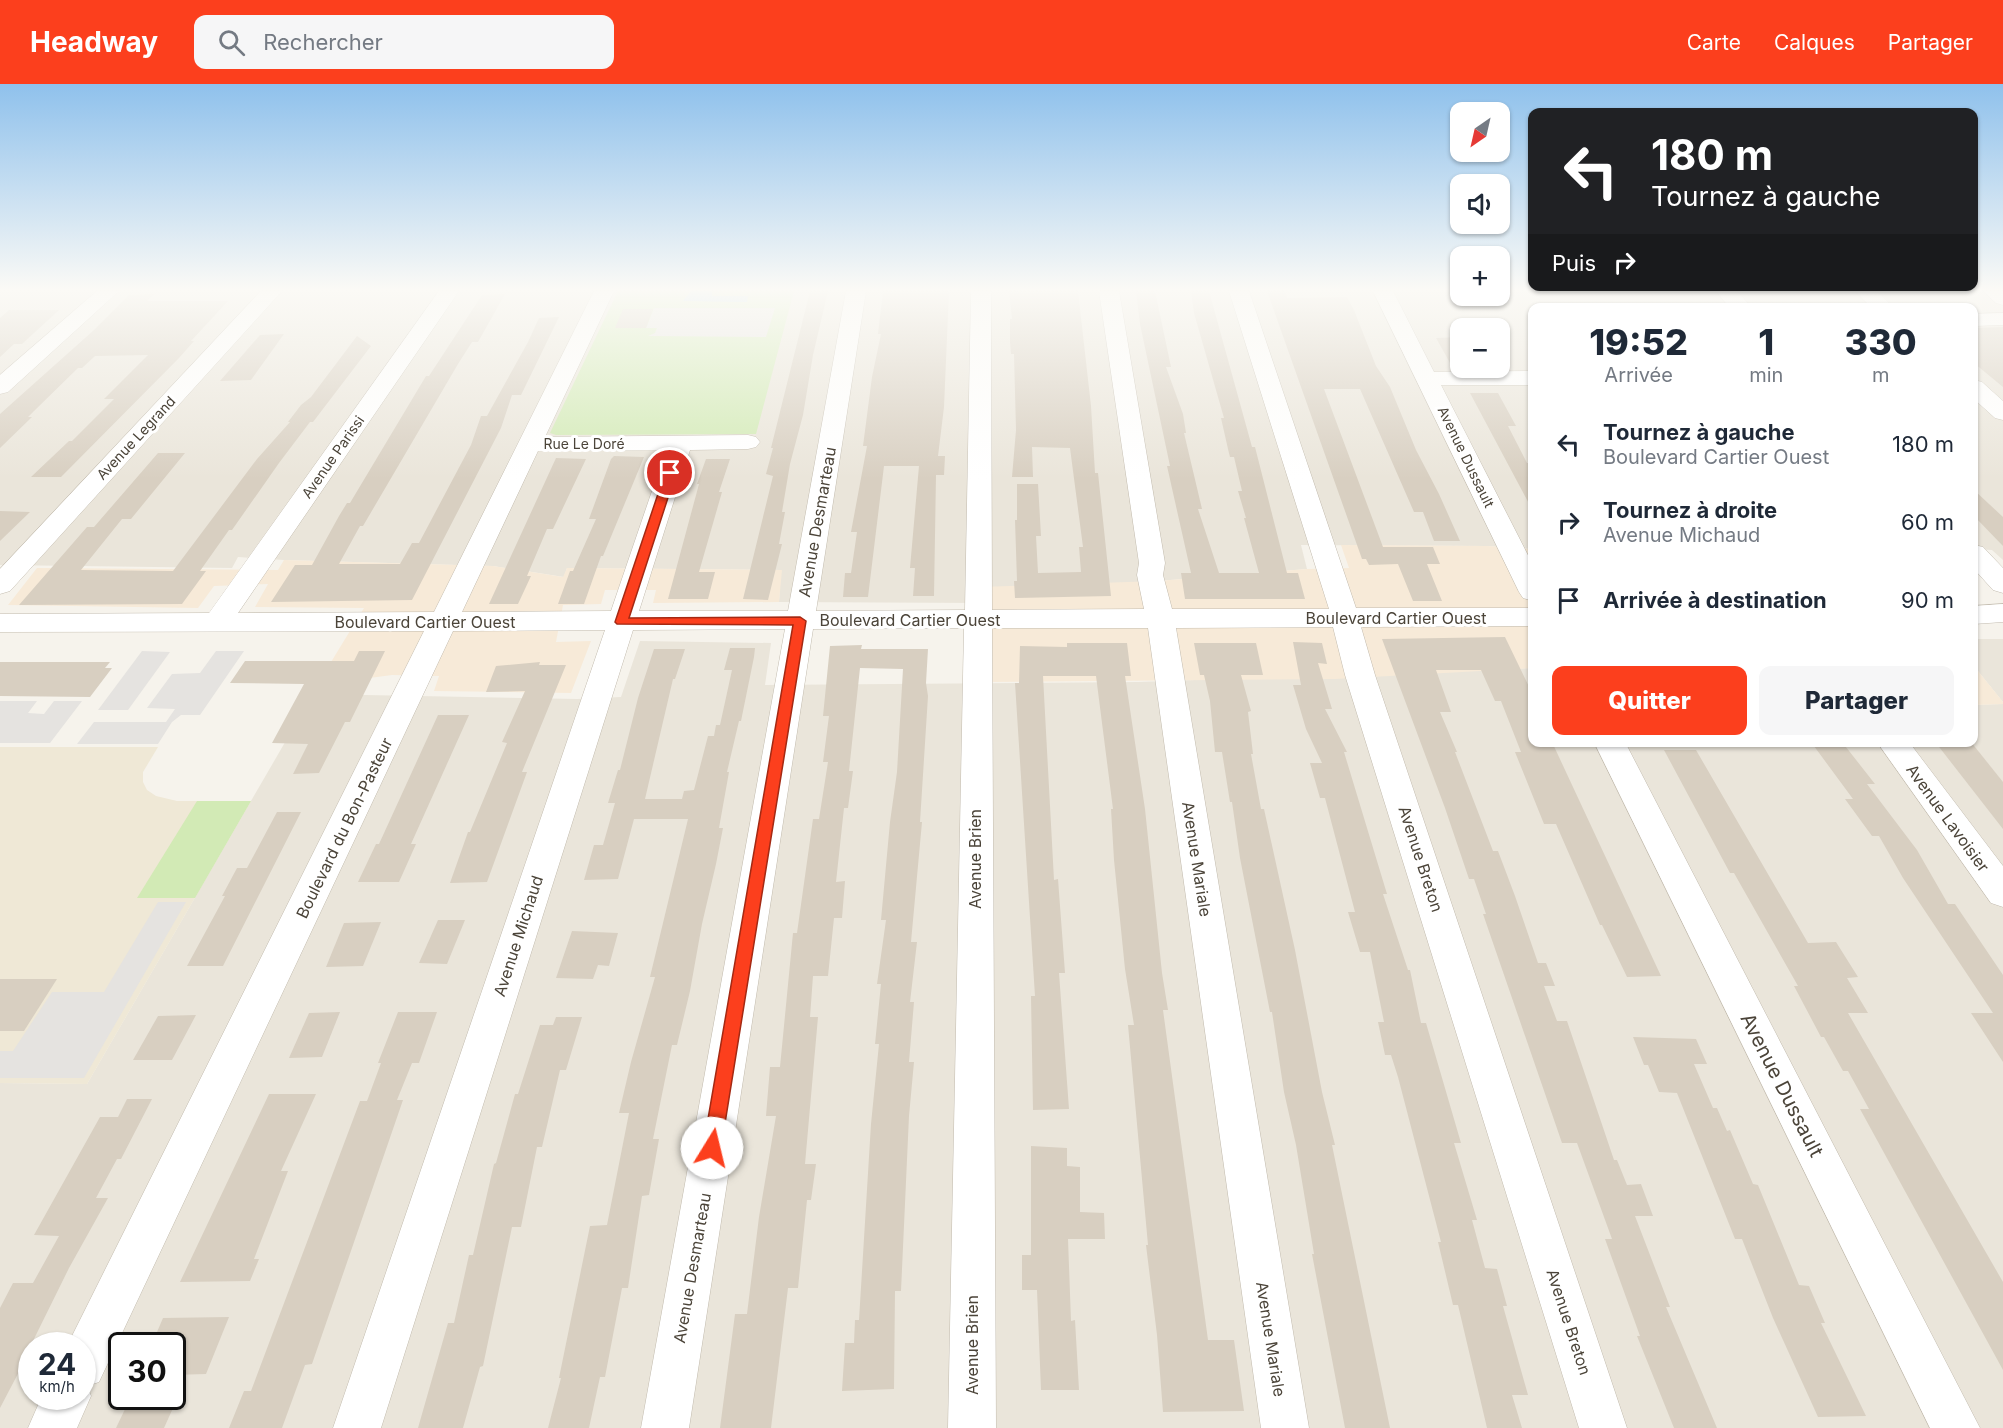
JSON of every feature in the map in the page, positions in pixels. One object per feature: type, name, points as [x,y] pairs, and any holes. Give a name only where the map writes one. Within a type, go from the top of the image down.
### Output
[{"type":"street","points":[[0,387],[38,354]]},
{"type":"street","name":"Avenue Legrand","points":[[0,585],[214,354]]},
{"type":"street","name":"Avenue Parissi","points":[[217,622],[405,354]]},
{"type":"street","name":"Boulevard du Bon-Pasteur","points":[[96,1336],[573,354]]},
{"type":"street","name":"Avenue Desmarteau","points":[[665,1428],[845,354]]},
{"type":"street","name":"Avenue Brien","points":[[972,1428],[980,354]]},
{"type":"street","name":"Avenue Mariale","points":[[1119,354],[1152,563],[1150,575],[1160,619],[1285,1428]]},
{"type":"street","name":"Avenue Breton","points":[[1259,354],[1344,618],[1360,675],[1367,690],[1603,1428]]},
{"type":"street","name":"Avenue Dussault","points":[[1414,354],[1528,582]]},
{"type":"street","points":[[1427,379],[1528,378]]},
{"type":"street","points":[[1978,391],[2003,413]]},
{"type":"street","name":"Rue Le Doré","points":[[529,444],[747,442]]},
{"type":"street","name":"Avenue Michaud","points":[[357,1428],[680,443]]},
{"type":"street","points":[[1978,557],[2003,584]]},
{"type":"street","points":[[1978,615],[2003,613]]},
{"type":"street","name":"Boulevard Cartier Ouest","points":[[0,623],[1528,618]]},
{"type":"street","name":"Avenue Dussault","points":[[1612,747],[1956,1428]]},
{"type":"street","name":"Avenue Lavoisier","points":[[1896,747],[2003,893]]},
{"type":"street","points":[[52,1428],[60,1410]]},
{"type":"shaded area","points":[[0,354],[1450,354],[1450,378],[1510,378],[1510,354],[1528,354],[1528,549],[1487,546],[1301,545],[1307,569],[1158,581],[982,603],[779,602],[781,570],[567,568],[564,577],[493,566],[238,557],[232,568],[0,565]]},
{"type":"shaded area","points":[[1978,354],[2003,354],[2003,560],[1992,550],[1978,549]]},
{"type":"shaded area","points":[[1341,545],[1487,546],[1528,549],[1528,668],[1335,679],[983,682],[979,587],[1158,581],[1307,569],[1349,568]]},
{"type":"shaded area","points":[[284,560],[493,566],[563,577],[567,568],[782,570],[779,602],[653,603],[656,590],[605,590],[601,604],[563,605],[556,642],[591,641],[571,693],[434,691],[439,676],[392,675],[317,685],[364,608],[255,607],[268,584],[214,586],[198,608],[8,605],[37,568],[278,570]]},
{"type":"shaded area","points":[[1978,639],[2003,639],[2003,702],[1978,671]]},
{"type":"shaded area","points":[[640,641],[771,643],[765,685],[1138,682],[1528,668],[1528,747],[1978,747],[1978,705],[2003,704],[2003,1428],[0,1428],[0,1083],[87,1084],[313,694],[577,699],[621,697]]},
{"type":"shaded area","points":[[142,651],[170,652],[128,710],[98,710]]},
{"type":"shaded area","points":[[216,651],[244,651],[200,715],[181,715],[172,722],[158,744],[77,744],[94,722],[166,722],[175,709],[147,708],[172,674],[200,673]]},
{"type":"shaded area","points":[[1978,671],[2003,702],[2003,704],[1978,705]]},
{"type":"shaded area","points":[[0,701],[37,701],[28,713],[44,714],[54,701],[82,701],[50,743],[0,743]]},
{"type":"shaded area","points":[[0,747],[158,747],[143,772],[143,782],[147,790],[156,796],[177,801],[251,801],[87,1084],[0,1083]]},
{"type":"shaded area","points":[[158,902],[186,902],[84,1078],[0,1078],[0,1051],[13,1051],[52,992],[104,992]]},
{"type":"green space","points":[[588,354],[777,354],[756,434],[556,435],[550,433]]},
{"type":"green space","points":[[197,801],[251,801],[195,898],[137,898]]},
{"type":"building","points":[[67,354],[183,354],[61,477],[31,477],[69,441],[72,441],[114,399],[104,399],[148,355],[95,356],[82,368],[78,368],[0,448],[0,414]]},
{"type":"building","points":[[244,354],[270,354],[251,380],[220,381]]},
{"type":"building","points":[[344,354],[365,354],[279,463],[232,530],[229,530],[200,571],[206,571],[182,604],[19,605],[87,527],[94,527],[158,453],[185,453],[131,519],[122,519],[81,570],[173,571],[257,459],[290,422],[288,422],[301,405],[311,397]]},
{"type":"building","points":[[444,354],[465,354],[339,564],[400,564],[412,543],[419,543],[471,445],[481,416],[487,416],[522,354],[541,354],[521,395],[512,395],[501,428],[412,600],[271,602],[295,565],[312,565],[347,503],[350,503],[426,376],[429,376]]},
{"type":"building","points":[[794,354],[813,354],[782,512],[785,512],[779,544],[782,544],[768,600],[743,599],[773,476],[766,474],[773,448],[771,448]]},
{"type":"building","points":[[877,354],[946,354],[944,407],[938,456],[945,456],[944,475],[936,475],[934,596],[913,596],[915,568],[910,568],[919,466],[884,466],[868,597],[843,597],[845,573],[851,573],[857,532],[851,532],[867,446],[863,446]]},
{"type":"building","points":[[1011,354],[1085,354],[1095,473],[1098,473],[1111,596],[1015,598],[1017,484],[1038,484],[1041,536],[1036,536],[1038,573],[1081,572],[1079,547],[1083,547],[1070,448],[1032,447],[1033,477],[1012,477],[1016,430],[1014,354]]},
{"type":"building","points":[[1146,354],[1168,354],[1171,367],[1166,367],[1183,414],[1186,433],[1184,433],[1202,509],[1198,509],[1219,573],[1259,573],[1238,491],[1242,491],[1234,457],[1230,457],[1221,418],[1224,418],[1206,354],[1226,354],[1252,447],[1255,447],[1287,573],[1298,573],[1305,599],[1185,599],[1181,573],[1191,573],[1167,466],[1170,466]]},
{"type":"building","points":[[1289,354],[1371,354],[1376,366],[1390,387],[1416,450],[1460,541],[1434,541],[1423,512],[1414,512],[1360,389],[1324,389],[1383,547],[1433,547],[1440,564],[1427,564],[1442,601],[1413,601],[1398,564],[1369,565],[1366,559],[1362,559]]},
{"type":"building","points":[[1445,354],[1450,354],[1450,363]]},
{"type":"building","points":[[1978,354],[2003,354],[2003,387],[1978,366]]},
{"type":"building","points":[[1470,393],[1498,393],[1516,426],[1508,426],[1528,463],[1528,502]]},
{"type":"building","points":[[614,456],[644,457],[603,556],[601,556],[584,604],[558,604],[570,571],[573,571],[596,519],[589,519]]},
{"type":"building","points":[[556,458],[586,459],[553,529],[547,529],[527,576],[531,576],[518,604],[489,604]]},
{"type":"building","points":[[706,459],[730,459],[719,492],[722,492],[699,572],[715,572],[708,599],[668,599],[699,484],[697,484]]},
{"type":"building","points":[[1978,494],[2003,517],[2003,546],[1978,520]]},
{"type":"building","points":[[0,511],[30,512],[0,541]]},
{"type":"building","points":[[1505,637],[1528,685],[1528,747],[1554,747],[1661,976],[1627,977],[1600,925],[1556,824],[1544,824],[1515,752],[1521,752],[1501,701],[1495,701],[1481,670],[1436,670],[1451,712],[1440,712],[1493,851],[1498,851],[1538,963],[1546,963],[1555,986],[1544,986],[1557,1021],[1567,1021],[1614,1160],[1617,1160],[1627,1185],[1641,1184],[1653,1216],[1635,1216],[1670,1307],[1666,1307],[1717,1428],[1674,1428],[1637,1336],[1640,1336],[1605,1239],[1612,1239],[1577,1143],[1562,1143],[1483,914],[1486,914],[1474,879],[1469,879],[1382,639]]},
{"type":"building","points":[[1293,642],[1322,643],[1327,664],[1318,663],[1332,709],[1325,709],[1347,752],[1344,752],[1387,894],[1383,894],[1408,970],[1410,970],[1421,1023],[1426,1023],[1461,1143],[1454,1143],[1477,1220],[1472,1220],[1485,1268],[1497,1269],[1507,1306],[1503,1306],[1528,1395],[1512,1395],[1522,1428],[1487,1428],[1458,1305],[1453,1305],[1438,1242],[1441,1242],[1398,1077],[1391,1055],[1385,1055],[1378,1022],[1384,1022],[1370,952],[1360,952],[1348,912],[1355,912],[1325,798],[1320,798],[1310,763],[1322,763],[1306,729],[1293,685],[1301,685]]},
{"type":"building","points":[[1067,643],[1127,643],[1131,676],[1125,676],[1145,809],[1168,1010],[1163,1010],[1208,1340],[1234,1340],[1244,1411],[1163,1412],[1157,1335],[1146,1245],[1148,1245],[1128,1025],[1134,1025],[1125,969],[1114,860],[1111,809],[1113,809],[1096,676],[1043,676],[1054,880],[1058,879],[1065,973],[1059,973],[1069,1109],[1033,1110],[1031,996],[1035,996],[1015,683],[1019,683],[1020,646],[1067,647]]},
{"type":"building","points":[[1194,643],[1256,643],[1263,675],[1241,675],[1251,711],[1248,712],[1253,754],[1251,754],[1261,809],[1264,809],[1295,950],[1390,1428],[1345,1428],[1312,1254],[1314,1254],[1296,1145],[1284,1092],[1272,1012],[1270,1012],[1240,858],[1232,802],[1230,802],[1222,752],[1215,752],[1210,701],[1204,675],[1200,675]]},
{"type":"building","points":[[862,645],[861,649],[928,649],[926,683],[928,696],[920,822],[922,822],[911,942],[917,942],[910,1002],[914,1002],[909,1062],[914,1062],[909,1116],[901,1291],[895,1291],[894,1389],[842,1391],[845,1343],[854,1343],[855,1320],[859,1320],[871,1124],[879,1044],[875,1044],[881,984],[877,984],[886,920],[881,920],[897,772],[903,669],[860,668],[849,771],[853,771],[848,808],[844,808],[836,882],[845,881],[842,918],[834,918],[828,976],[813,976],[810,1017],[818,1017],[805,1164],[816,1164],[811,1200],[807,1200],[798,1288],[788,1288],[771,1428],[720,1428],[735,1314],[747,1314],[759,1217],[776,1116],[766,1116],[770,1067],[780,1067],[793,933],[797,933],[813,819],[819,819],[828,762],[823,762],[829,716],[823,716],[830,646]]},
{"type":"building","points":[[730,648],[755,648],[754,657],[741,721],[739,721],[727,772],[729,772],[719,828],[723,828],[690,991],[677,1045],[672,1045],[653,1139],[659,1139],[649,1195],[642,1196],[628,1288],[622,1288],[605,1377],[600,1377],[589,1428],[548,1428],[561,1378],[559,1378],[590,1226],[607,1225],[629,1113],[619,1113],[655,977],[650,977],[688,819],[634,819],[618,879],[584,880],[594,845],[603,845],[615,803],[608,803],[618,770],[620,770],[638,698],[654,649],[685,649],[675,679],[673,679],[645,799],[682,799],[684,791],[694,790],[708,736],[714,736],[716,725],[720,725],[732,670],[724,670]]},
{"type":"building","points":[[359,651],[385,651],[350,722],[345,722],[319,773],[293,774],[308,744],[272,743],[304,684],[230,683],[245,661],[354,661]]},
{"type":"building","points":[[0,662],[110,662],[105,668],[112,668],[90,697],[0,696]]},
{"type":"building","points":[[540,662],[539,665],[566,665],[522,772],[527,772],[487,882],[450,883],[468,832],[470,832],[507,743],[502,742],[525,691],[486,692],[496,666]]},
{"type":"building","points":[[438,715],[469,715],[411,844],[416,844],[399,882],[358,882],[376,844],[379,844]]},
{"type":"building","points":[[1815,747],[1846,747],[1875,784],[1867,784],[1917,850],[1948,904],[1955,904],[2003,975],[2003,1062],[1971,1013],[1993,1013],[1903,878],[1879,836],[1872,836],[1845,799],[1853,799]]},
{"type":"building","points":[[1939,747],[1975,747],[2003,782],[2003,829]]},
{"type":"building","points":[[1664,750],[1696,750],[1808,943],[1836,942],[1858,977],[1847,978],[1868,1013],[1848,1013],[2003,1282],[2003,1370],[1860,1109],[1869,1109],[1848,1071],[1843,1071],[1824,1037],[1821,1037],[1794,986],[1798,986],[1734,873],[1730,873]]},
{"type":"building","points":[[277,812],[301,812],[223,966],[187,966],[225,896],[222,896],[237,868],[247,868]]},
{"type":"building","points":[[438,920],[465,920],[447,964],[419,963]]},
{"type":"building","points":[[381,922],[363,966],[326,967],[344,923]]},
{"type":"building","points":[[572,931],[618,933],[609,966],[598,965],[593,979],[556,978]]},
{"type":"building","points":[[0,979],[57,979],[24,1031],[0,1031]]},
{"type":"building","points":[[340,1012],[322,1057],[289,1058],[309,1013]]},
{"type":"building","points":[[398,1012],[437,1012],[419,1063],[412,1063],[397,1100],[403,1100],[312,1364],[305,1365],[282,1428],[229,1428],[244,1391],[251,1391],[360,1101],[367,1101],[381,1063],[378,1063]]},
{"type":"building","points":[[196,1015],[172,1060],[133,1060],[158,1016]]},
{"type":"building","points":[[556,1017],[582,1017],[566,1070],[560,1070],[542,1147],[537,1147],[521,1227],[512,1227],[483,1366],[480,1367],[463,1428],[418,1428],[448,1323],[454,1323],[469,1255],[473,1255],[494,1164],[515,1094],[518,1094],[540,1025],[553,1025]]},
{"type":"building","points":[[1633,1037],[1696,1039],[1707,1064],[1694,1064],[1713,1108],[1717,1108],[1727,1131],[1730,1130],[1753,1184],[1758,1185],[1799,1285],[1809,1286],[1825,1323],[1821,1323],[1866,1416],[1818,1417],[1773,1318],[1742,1239],[1735,1239],[1677,1093],[1659,1092],[1648,1065],[1644,1065]]},
{"type":"building","points":[[269,1094],[316,1094],[281,1171],[288,1171],[254,1259],[259,1259],[250,1281],[180,1282]]},
{"type":"building","points":[[127,1099],[152,1099],[121,1159],[117,1159],[96,1198],[108,1198],[69,1268],[37,1332],[18,1332],[18,1374],[0,1408],[0,1308],[13,1283],[33,1283],[59,1236],[34,1235],[100,1117],[118,1117]]},
{"type":"building","points":[[1031,1146],[1067,1148],[1067,1166],[1080,1167],[1080,1212],[1104,1213],[1105,1239],[1068,1239],[1071,1321],[1075,1320],[1079,1390],[1041,1390],[1037,1290],[1022,1290],[1022,1255],[1031,1255]]},
{"type":"building","points":[[229,1317],[206,1374],[186,1375],[186,1332],[157,1332],[163,1318]]},
{"type":"building","points":[[125,1410],[172,1410],[164,1428],[116,1428]]},
{"type":"route","points":[[670,473],[621,622],[800,621],[712,1148]]}]
